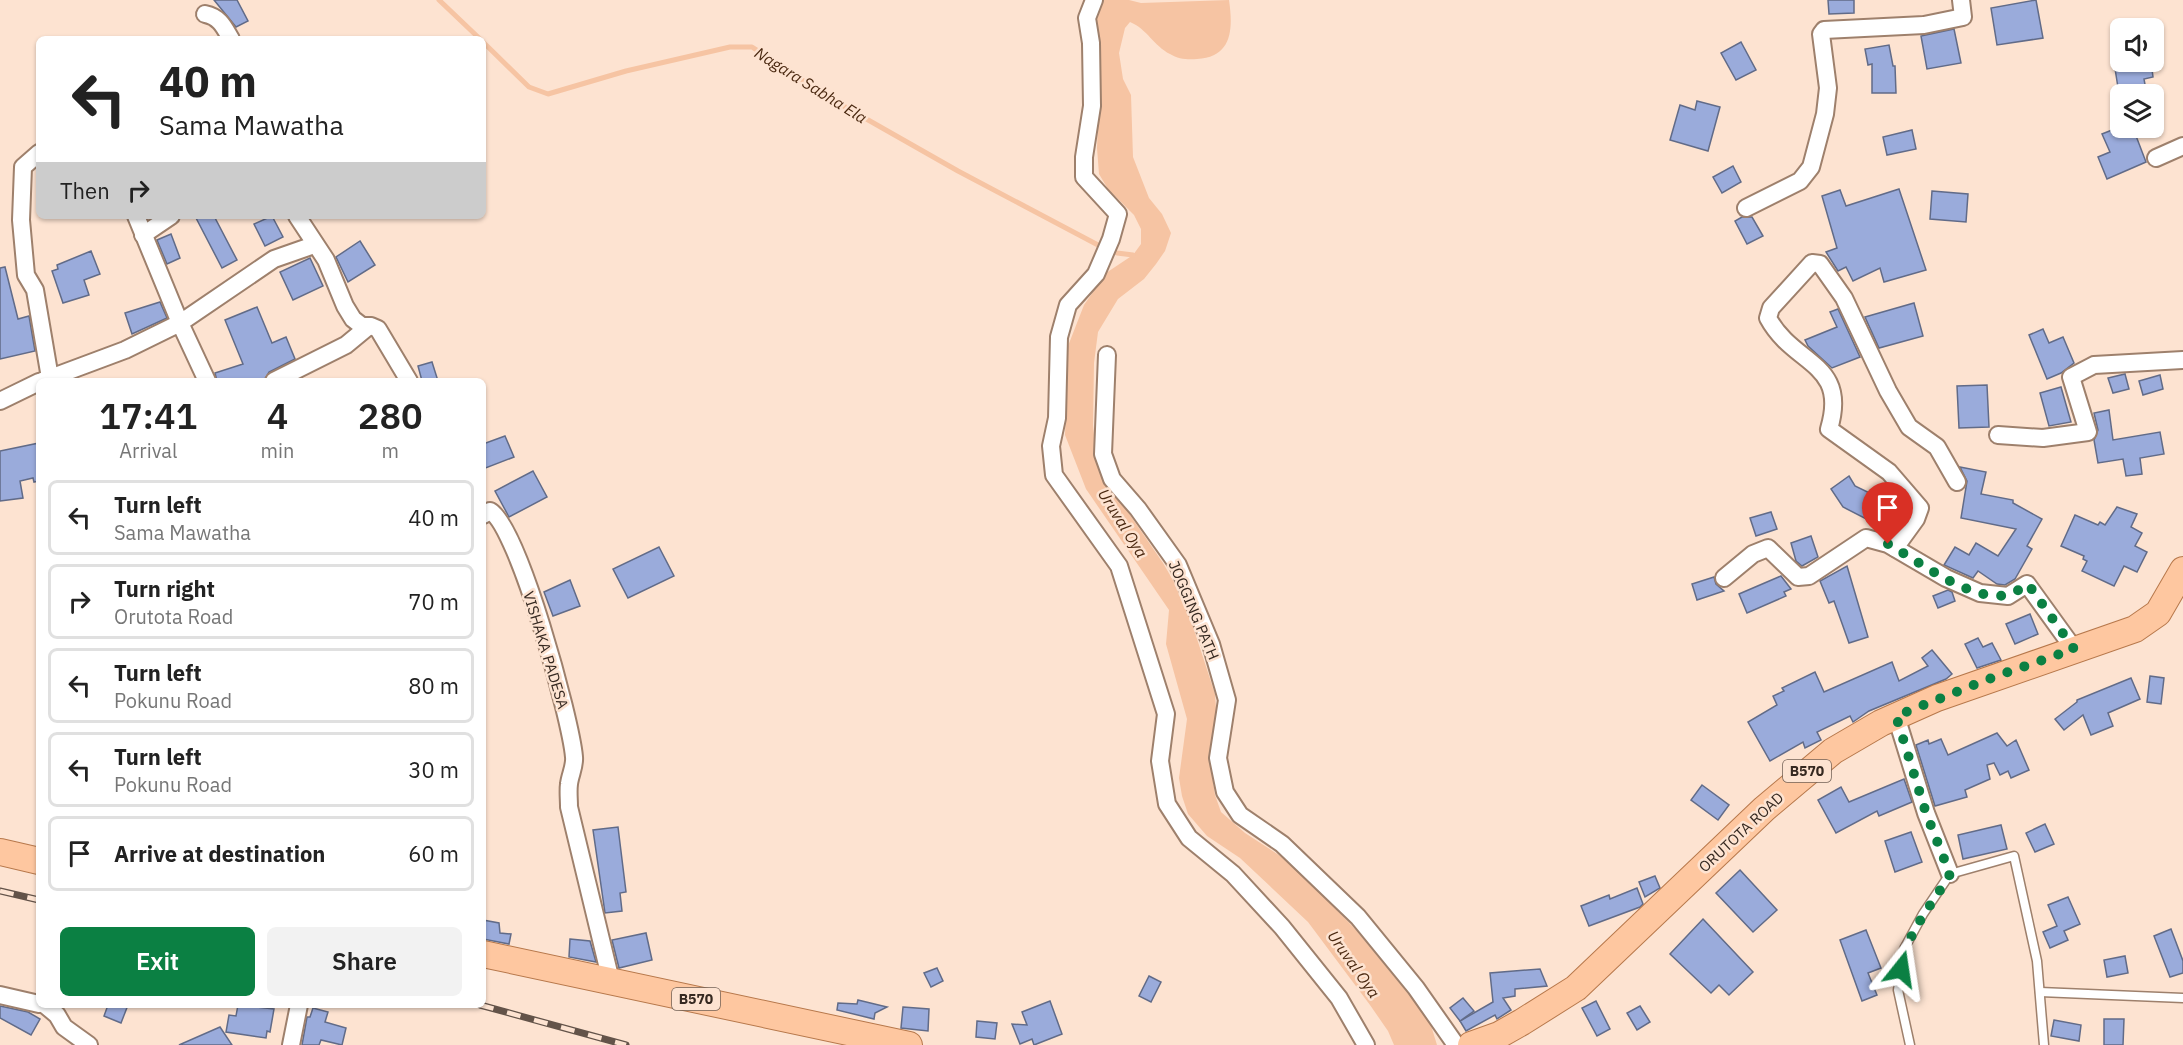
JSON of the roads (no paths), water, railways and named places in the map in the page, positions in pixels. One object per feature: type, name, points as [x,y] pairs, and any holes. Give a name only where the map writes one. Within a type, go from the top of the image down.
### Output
[{"type":"main road","name":"ORUTOTA ROAD","points":[[1473,1045],[1522,1022],[1576,988],[1800,777],[1833,751],[1896,716],[1994,677],[2120,635],[2147,622],[2167,600],[2183,570]]},
{"type":"main road","points":[[0,852],[36,860]]},
{"type":"main road","name":"B570","points":[[486,955],[909,1045]]},
{"type":"street","points":[[1094,0],[1087,18],[1091,43],[1092,106],[1084,157],[1084,177],[1118,214],[1111,239],[1095,274],[1068,305],[1059,337],[1058,418],[1051,446],[1054,474],[1119,566],[1166,714],[1160,761],[1167,804],[1190,838],[1233,874],[1282,927],[1340,998],[1366,1045]]},
{"type":"street","points":[[1746,208],[1800,181],[1810,167],[1823,122],[1828,88],[1821,42],[1821,34],[1824,30],[1924,25],[1963,17],[1961,0]]},
{"type":"street","points":[[205,14],[214,15],[229,36]]},
{"type":"street","points":[[2156,158],[2183,146]]},
{"type":"street","points":[[36,156],[23,167],[21,220],[26,275],[35,290],[44,378]]},
{"type":"street","points":[[137,219],[206,378]]},
{"type":"street","points":[[143,235],[167,219]]},
{"type":"street","points":[[300,219],[307,228],[314,245],[326,260],[353,319],[362,326],[378,329],[407,378]]},
{"type":"street","points":[[49,378],[125,350],[180,323],[274,259],[314,245]]},
{"type":"street","points":[[1895,548],[1916,519],[1920,507],[1889,472],[1829,429],[1835,409],[1831,384],[1820,369],[1785,342],[1768,318],[1772,308],[1812,263],[1820,264],[1844,298],[1888,391],[1908,427],[1937,447],[1957,482]]},
{"type":"street","points":[[280,378],[346,345],[369,326]]},
{"type":"street","name":"JOGGING PATH","points":[[1107,355],[1103,454],[1112,479],[1178,565],[1211,644],[1227,699],[1218,758],[1225,792],[1240,815],[1282,844],[1359,917],[1416,988],[1456,1045]]},
{"type":"street","points":[[1998,435],[2043,438],[2088,432],[2071,377],[2094,365],[2183,360]]},
{"type":"street","points":[[0,401],[36,384]]},
{"type":"street","name":"VISHAKA PADESA","points":[[486,513],[490,511],[494,513],[507,534],[521,567],[557,675],[574,759],[568,786],[569,807],[611,981]]},
{"type":"street","points":[[1724,578],[1753,554],[1768,548],[1798,577],[1809,576],[1866,538],[1895,548],[1946,578],[1980,593],[2008,596],[2028,584],[2074,649]]},
{"type":"street","points":[[1896,716],[1926,813],[1950,874]]},
{"type":"street","points":[[0,995],[36,1003]]},
{"type":"street","points":[[49,1008],[57,1015],[64,1027],[89,1045]]},
{"type":"street","points":[[291,1045],[297,1008]]},
{"type":"lane","points":[[1910,1045],[1898,990],[1905,949],[1923,914],[1950,874],[2014,856],[2037,961],[2044,1045]]},
{"type":"lane","points":[[2040,992],[2183,998]]},
{"type":"water","name":"Uruval Oya","points":[[1101,0],[1129,0],[1141,3],[1229,0],[1231,21],[1224,47],[1209,57],[1194,59],[1180,58],[1170,54],[1130,22],[1125,28],[1119,53],[1123,79],[1131,95],[1133,157],[1149,198],[1162,214],[1171,233],[1165,251],[1156,264],[1144,279],[1118,299],[1098,332],[1094,363],[1093,425],[1096,453],[1104,477],[1163,563],[1184,599],[1215,694],[1217,723],[1210,759],[1215,795],[1221,812],[1245,833],[1285,859],[1356,930],[1429,1019],[1437,1045],[1394,1045],[1388,1031],[1370,1005],[1308,922],[1240,858],[1207,836],[1188,814],[1179,778],[1187,719],[1166,644],[1169,610],[1086,489],[1065,435],[1068,346],[1084,305],[1106,273],[1133,255],[1141,244],[1141,229],[1134,215],[1108,189],[1099,174],[1096,23]]},
{"type":"waterway","name":"Nagara Sabha Ela","points":[[439,0],[477,36]]},
{"type":"waterway","name":"Nagara Sabha Ela","points":[[486,45],[529,87],[548,94],[626,71],[730,47],[752,47],[833,100],[958,171],[1098,245],[1117,253],[1133,255]]},
{"type":"railway","points":[[0,891],[36,899]]},
{"type":"railway","points":[[486,1007],[626,1045]]}]
